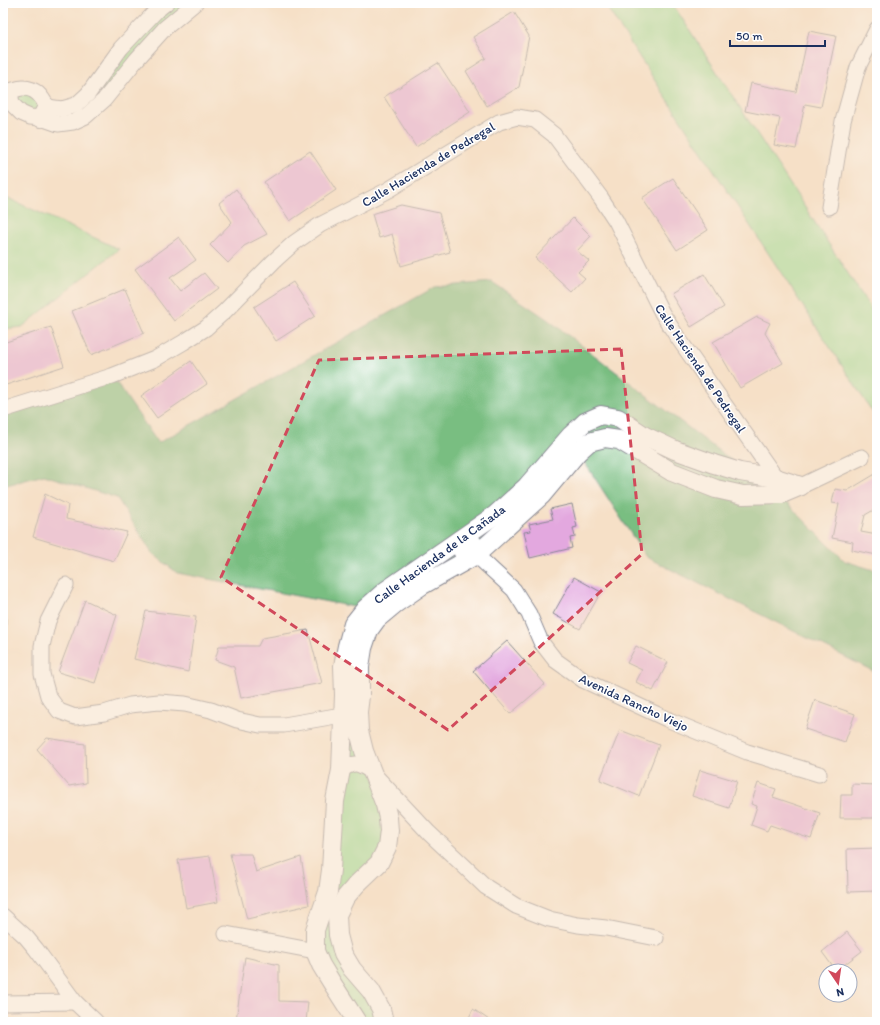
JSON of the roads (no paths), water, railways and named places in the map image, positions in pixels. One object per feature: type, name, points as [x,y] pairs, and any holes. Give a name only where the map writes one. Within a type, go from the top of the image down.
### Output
[{"type":"street","points":[[166,3],[156,11],[121,48],[88,94],[76,105],[44,112],[30,117],[21,113],[12,104],[7,89],[24,88],[34,90],[42,96],[44,112],[58,124],[73,122],[86,116],[104,100],[136,58],[165,28],[195,3]]},
{"type":"street","points":[[829,207],[843,121],[858,67],[877,29]]},
{"type":"street","name":"Calle Hacienda de Pedregal","points":[[3,410],[112,376],[155,358],[184,342],[206,328],[225,311],[274,260],[294,243],[320,225],[388,190],[499,122],[517,116],[535,120],[554,135],[601,198],[616,221],[662,314],[779,486]]},
{"type":"street","name":"Calle Hacienda de la Cañada","points":[[384,1022],[381,1009],[371,991],[352,969],[343,954],[338,935],[337,915],[346,898],[357,884],[379,862],[387,847],[389,831],[385,805],[371,771],[359,731],[350,714],[344,695],[343,666],[353,624],[365,609],[385,591],[495,515],[526,487],[571,435],[585,422],[601,415],[618,418],[645,436],[675,450],[779,486]]},
{"type":"street","name":"Calle Hacienda de la Cañada","points":[[357,1022],[321,965],[315,951],[316,930],[328,892],[331,870],[335,801],[350,714],[360,696],[360,667],[363,648],[369,630],[377,619],[394,604],[421,586],[476,555],[542,495],[578,452],[589,442],[605,438],[619,440],[672,472],[716,489],[743,495],[779,486],[801,486],[862,457]]},
{"type":"street","points":[[460,540],[474,541],[476,545],[476,555]]},
{"type":"street","name":"Avenida Rancho Viejo","points":[[476,555],[514,590],[529,614],[541,642],[555,660],[583,680],[669,720],[747,752],[819,774]]},
{"type":"street","points":[[66,585],[48,620],[42,646],[42,674],[48,696],[59,711],[75,717],[104,713],[130,705],[159,702],[185,704],[212,710],[237,720],[260,725],[284,725],[350,714]]},
{"type":"street","points":[[341,770],[350,764],[360,764],[371,771]]},
{"type":"street","name":"Calle Hacienda de la Cañada","points":[[371,771],[429,833],[462,865],[486,887],[516,906],[549,919],[656,938]]},
{"type":"street","points":[[3,916],[26,937],[75,1002],[96,1022]]},
{"type":"street","points":[[226,934],[315,951]]},
{"type":"street","points":[[3,1003],[75,1002]]}]
